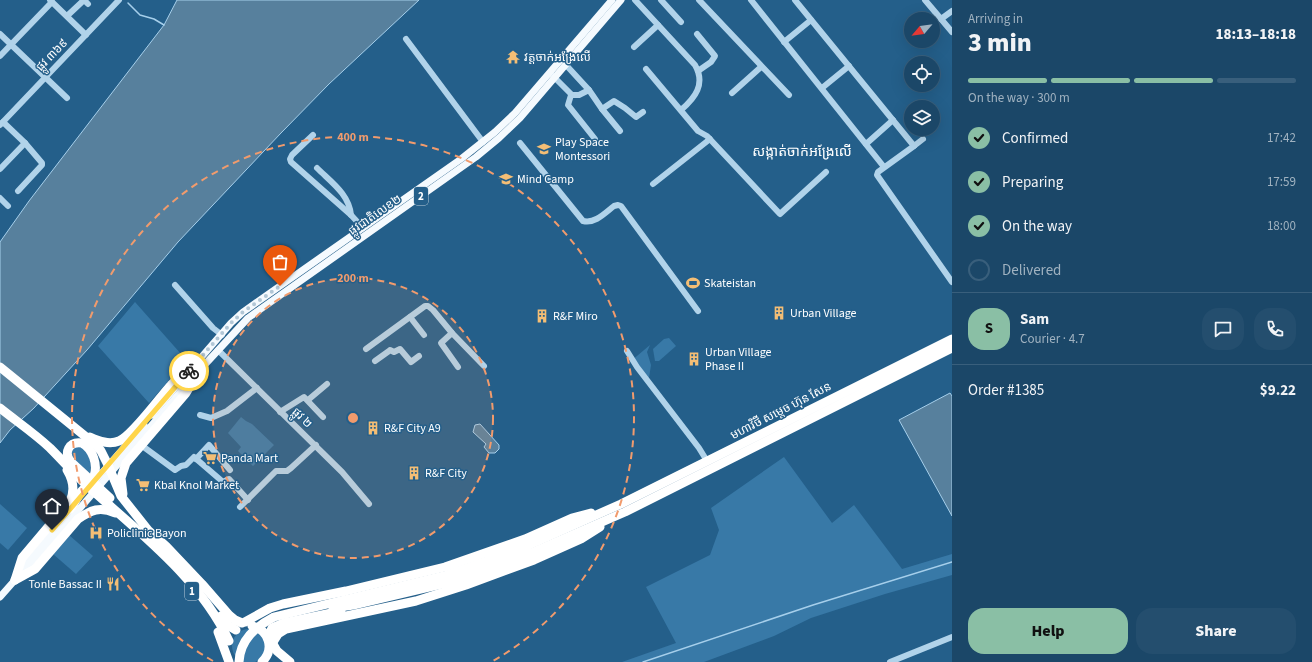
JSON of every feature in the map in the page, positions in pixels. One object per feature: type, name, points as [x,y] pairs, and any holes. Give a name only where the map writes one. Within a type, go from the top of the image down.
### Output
[{"type":"highway","name":"មហាវិថី សម្តេច ហ៊ុន សែន","points":[[623,508],[707,462],[952,339]]},
{"type":"highway","name":"មហាវិថី សម្តេច ហ៊ុន សែន","points":[[623,508],[952,348]]},
{"type":"highway","name":"1","points":[[0,367],[62,416],[100,451],[108,465],[121,496],[200,601],[232,657]]},
{"type":"highway","points":[[83,434],[101,442],[116,442],[127,437],[173,383],[197,367]]},
{"type":"highway","points":[[133,511],[122,490],[121,478],[126,463],[186,393],[197,367]]},
{"type":"highway","name":"1","points":[[0,408],[42,442],[74,474],[122,517],[166,546],[235,620],[245,624]]},
{"type":"highway","points":[[68,508],[80,493],[92,480],[95,471],[93,456],[88,447],[79,442],[72,444],[67,451],[70,461],[149,534],[162,553],[198,589],[227,624],[236,630]]},
{"type":"highway","points":[[60,459],[70,474],[72,482],[72,498],[68,508]]},
{"type":"highway","points":[[74,502],[81,502],[84,510],[78,519],[34,569],[15,580],[22,558],[74,502]]},
{"type":"highway","points":[[232,657],[226,641],[229,632],[234,627],[285,609],[329,598],[351,603],[416,601],[436,586],[487,561],[559,536],[623,508]]},
{"type":"highway","points":[[232,657],[241,651],[246,638],[256,627],[281,615],[493,576],[559,536],[572,518],[623,508]]},
{"type":"highway","points":[[78,519],[96,509],[109,510],[122,517]]},
{"type":"highway","points":[[244,662],[246,652],[251,641],[267,626],[288,618],[351,603],[432,571],[459,563],[525,539],[559,536]]},
{"type":"highway","points":[[198,589],[218,621],[232,657]]},
{"type":"highway","points":[[264,661],[269,652],[272,634],[279,628],[334,615],[351,603]]},
{"type":"highway","points":[[232,657],[231,636],[236,630],[245,624],[261,630],[271,640],[277,651],[290,662]]},
{"type":"highway","points":[[264,661],[270,658],[282,662]]},
{"type":"main road","name":"ផ្លូវជាតិលេខ២","points":[[197,367],[218,350],[248,318],[398,207],[463,162],[487,148],[509,129],[527,111],[552,75],[612,0]]},
{"type":"main road","name":"ផ្លូវជាតិលេខ២","points":[[463,162],[515,113],[552,75],[566,65],[621,0]]},
{"type":"main road","name":"ផ្លូវជាតិលេខ២","points":[[197,367],[222,335],[243,312],[363,228],[398,207]]},
{"type":"main road","name":"2","points":[[0,598],[197,367]]},
{"type":"main road","name":"2","points":[[28,564],[68,508],[177,391]]},
{"type":"street","points":[[67,16],[84,0],[88,4]]},
{"type":"street","name":"ផ្លូវ ៣៦៩","points":[[3,122],[120,0]]},
{"type":"street","points":[[636,0],[695,65],[698,71],[699,86],[696,96],[681,110]]},
{"type":"street","points":[[661,0],[680,22]]},
{"type":"street","points":[[699,0],[789,95]]},
{"type":"street","points":[[752,0],[884,167]]},
{"type":"street","points":[[796,0],[914,146]]},
{"type":"street","points":[[925,0],[952,32]]},
{"type":"street","points":[[0,56],[51,1],[86,35]]},
{"type":"street","points":[[941,19],[952,10]]},
{"type":"street","points":[[784,42],[811,20]]},
{"type":"street","points":[[634,47],[658,25]]},
{"type":"street","points":[[0,34],[67,98]]},
{"type":"street","points":[[697,34],[715,56],[711,62],[698,71]]},
{"type":"street","points":[[406,39],[483,142]]},
{"type":"street","points":[[566,65],[620,131]]},
{"type":"street","points":[[822,88],[849,66]]},
{"type":"street","points":[[732,93],[761,67]]},
{"type":"street","points":[[646,69],[698,131],[710,139],[780,214],[826,172]]},
{"type":"street","points":[[552,75],[571,95],[579,95],[588,90]]},
{"type":"street","points":[[571,95],[568,105],[595,139]]},
{"type":"street","points":[[602,110],[615,101],[636,118],[643,112]]},
{"type":"street","points":[[0,115],[3,122],[25,143],[42,165],[18,191]]},
{"type":"street","points":[[866,144],[893,120]]},
{"type":"street","points":[[313,134],[292,155],[290,158],[291,162],[351,215],[363,228]]},
{"type":"street","points":[[652,184],[710,139]]},
{"type":"street","points":[[923,139],[884,167],[878,172],[877,175],[952,282]]},
{"type":"street","points":[[0,170],[25,143]]},
{"type":"street","points":[[520,144],[583,221],[589,223],[593,222],[614,206],[621,206],[698,311]]},
{"type":"street","points":[[317,168],[346,197],[350,206],[351,215]]},
{"type":"street","points":[[0,198],[8,206]]},
{"type":"street","points":[[175,285],[213,328],[222,335]]},
{"type":"street","points":[[366,349],[425,306],[428,306],[484,366]]},
{"type":"street","points":[[410,317],[424,335]]},
{"type":"street","points":[[452,333],[441,343],[458,367]]},
{"type":"street","points":[[375,361],[390,350],[394,352],[400,349],[411,362],[419,356]]},
{"type":"street","name":"ផ្លូវ ២","points":[[218,350],[280,412],[316,445],[342,472],[369,504]]},
{"type":"street","points":[[627,351],[637,367],[700,448],[707,462]]},
{"type":"street","points":[[308,400],[327,384]]},
{"type":"street","points":[[200,415],[211,418],[227,411],[257,388]]},
{"type":"street","points":[[280,412],[304,397],[323,417]]},
{"type":"street","points":[[141,444],[175,470],[186,465],[194,458],[196,459],[209,445],[230,470]]},
{"type":"street","points":[[240,507],[276,471],[287,471],[316,445]]},
{"type":"street","points":[[196,459],[223,482],[228,479],[248,500]]},
{"type":"street","points":[[890,662],[952,637]]},
{"type":"shaded area","points":[[177,0],[419,0],[329,84],[281,133],[178,242],[87,350],[34,408],[10,430],[0,443],[0,242],[29,201],[164,25]]},
{"type":"shaded area","points":[[135,302],[189,363],[169,380],[149,403],[98,346]]},
{"type":"shaded area","points":[[669,338],[676,346],[659,361],[655,361],[653,349],[664,339]]},
{"type":"shaded area","points":[[650,345],[647,352],[651,365],[649,378],[631,361]]},
{"type":"shaded area","points":[[950,393],[952,396],[952,516],[899,420]]},
{"type":"shaded area","points":[[241,417],[252,424],[274,445],[253,466],[238,451],[241,447],[228,433]]},
{"type":"shaded area","points":[[480,424],[499,445],[499,449],[495,453],[489,453],[484,447],[486,444],[473,432],[475,425]]},
{"type":"shaded area","points":[[78,446],[85,448],[88,455],[91,465],[90,475],[72,459],[71,451]]},
{"type":"shaded area","points":[[784,457],[832,523],[854,505],[902,569],[952,554],[952,575],[885,594],[811,618],[774,636],[704,662],[622,662],[676,643],[646,587],[710,555],[719,530],[711,508]]},
{"type":"shaded area","points":[[0,504],[27,528],[8,550],[0,543]]},
{"type":"shaded area","points":[[69,535],[93,556],[76,574],[53,554]]},
{"type":"shaded area","points":[[249,629],[261,634],[266,646],[261,658],[249,663],[237,658],[232,646],[237,634]]},
{"type":"waterway","points":[[128,3],[140,15],[154,19],[164,25]]},
{"type":"waterway","points":[[643,662],[813,605],[952,562]]},
{"type":"way so far","points":[[189,371],[231,323],[243,312],[280,286]]},
{"type":"place","name":"វត្តចាក់អង្រែលើ","points":[[513,57]]},
{"type":"place","name":"Play Space Montessori","points":[[544,149]]},
{"type":"place","name":"Mind Camp","points":[[506,179]]},
{"type":"place","name":"Skateistan","points":[[693,283]]},
{"type":"place","name":"Urban Village","points":[[779,313]]},
{"type":"place","name":"R&F Miro","points":[[542,316]]},
{"type":"place","name":"Urban Village Phase II","points":[[694,359]]},
{"type":"place","name":"R&F City A9","points":[[373,428]]},
{"type":"place","name":"Panda Mart","points":[[210,458]]},
{"type":"place","name":"R&F City","points":[[414,473]]},
{"type":"place","name":"Kbal Knol Market","points":[[143,485]]},
{"type":"place","name":"Policlinic Bayon","points":[[96,533]]},
{"type":"place","name":"Tonle Bassac II","points":[[113,584]]},
{"type":"district","name":"សង្កាត់ចាក់អង្រែលើ","points":[[802,152]]},
{"type":"route","points":[[52,530],[189,371]]}]
